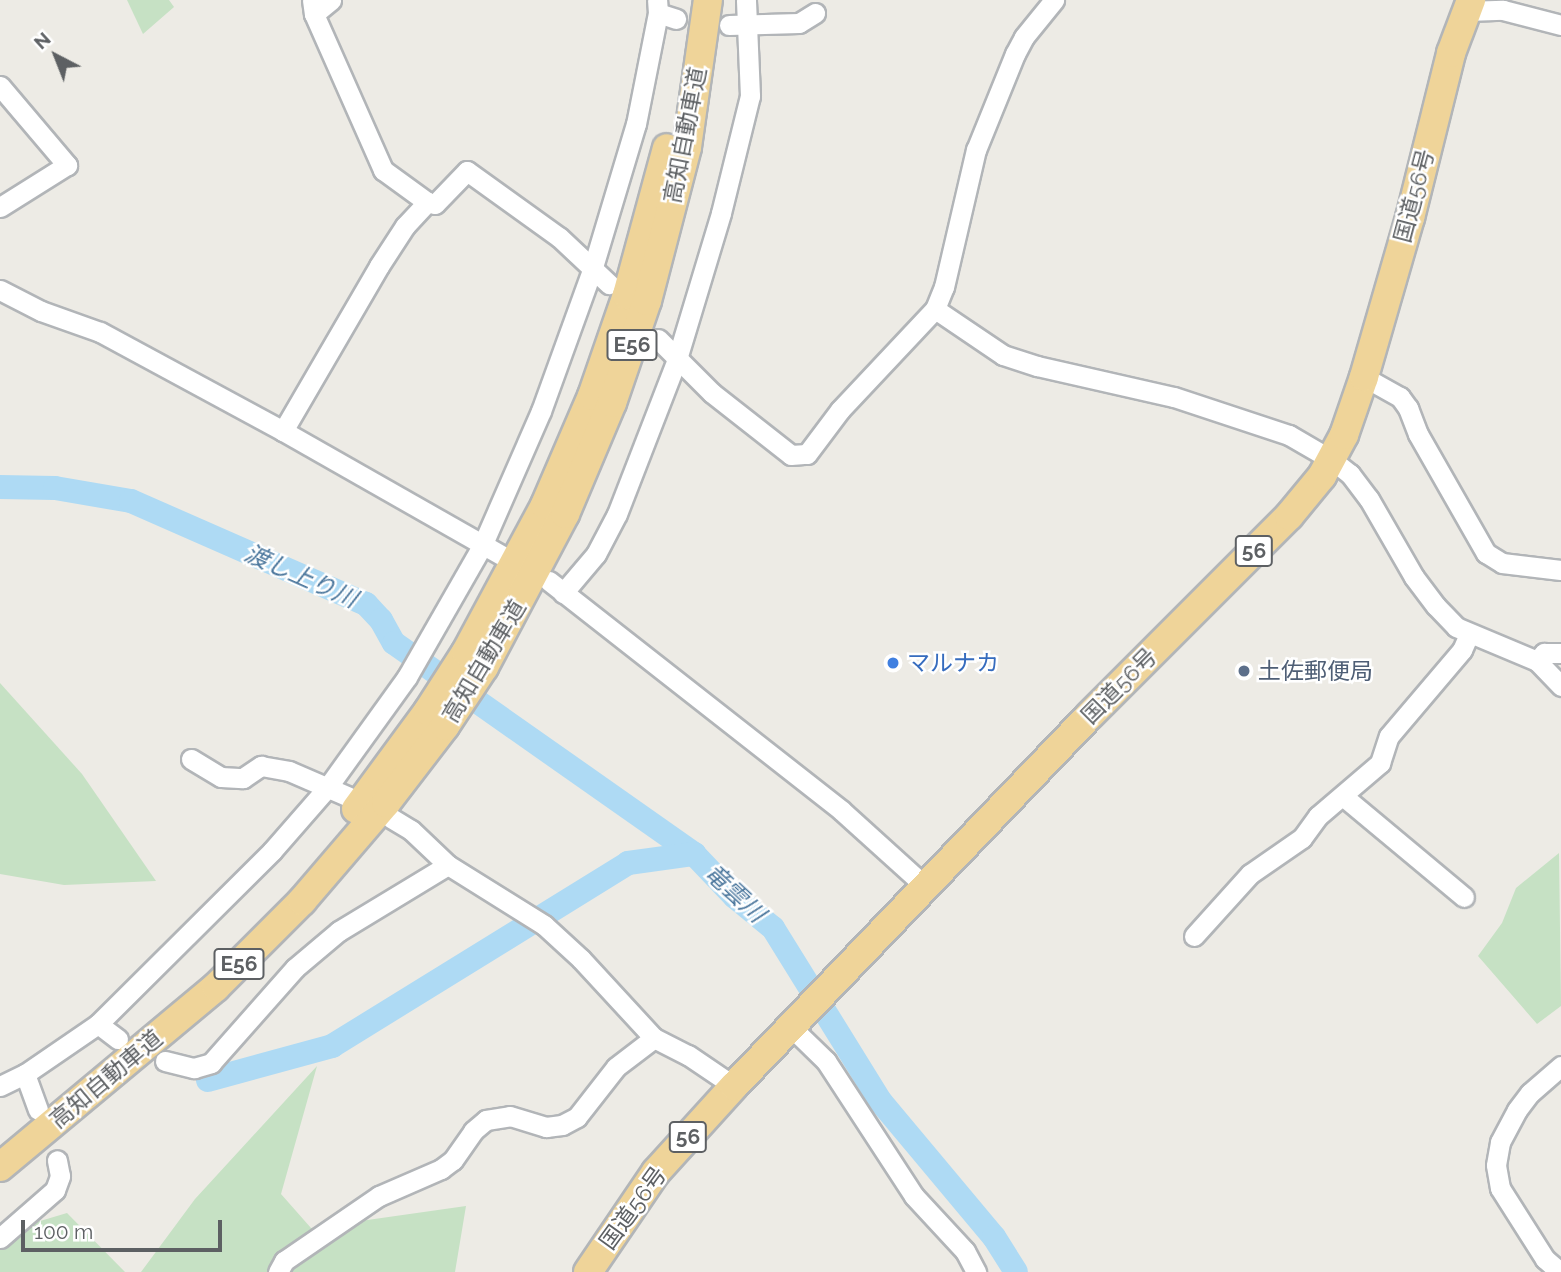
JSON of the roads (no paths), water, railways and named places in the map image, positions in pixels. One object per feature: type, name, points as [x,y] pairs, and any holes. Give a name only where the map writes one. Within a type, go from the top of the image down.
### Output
[{"type":"highway","name":"高知自動車道","points":[[0,1165],[206,974],[288,890],[436,719],[565,514],[612,403],[647,301],[687,147],[708,0]]},
{"type":"highway","name":"国道56号","points":[[588,1272],[605,1243],[656,1172],[734,1086],[925,886],[1298,507],[1332,460],[1364,377],[1409,218],[1451,53],[1469,6]]},
{"type":"highway","name":"高知自動車道","points":[[475,659],[592,396],[618,320],[669,140],[670,8]]},
{"type":"street","points":[[331,0],[313,7],[383,170],[427,202],[435,204],[467,171],[559,237],[609,284]]},
{"type":"street","points":[[746,0],[737,26],[750,96],[721,213],[677,359],[617,514],[596,554],[556,587],[842,811],[925,886]]},
{"type":"street","points":[[658,339],[712,393],[791,455],[807,454],[840,411],[935,309],[944,287],[976,150],[1015,54],[1024,37],[1054,0]]},
{"type":"street","points":[[1469,6],[1503,10],[1561,26]]},
{"type":"street","points":[[0,1086],[25,1074],[98,1024],[272,851],[327,788],[407,677],[482,546],[541,411],[593,267],[670,8]]},
{"type":"street","points":[[737,26],[799,23],[815,13]]},
{"type":"street","points":[[0,86],[67,165],[0,207]]},
{"type":"street","points":[[284,431],[379,266],[405,226],[427,202]]},
{"type":"street","points":[[0,290],[41,311],[100,332],[284,431],[501,555]]},
{"type":"street","points":[[935,309],[1003,355],[1037,366],[1174,397],[1289,435],[1332,460],[1350,474],[1369,499],[1415,577],[1436,606],[1457,627],[1537,661],[1561,686]]},
{"type":"street","points":[[1364,377],[1400,397],[1408,408],[1418,434],[1486,554],[1502,564],[1561,570]]},
{"type":"street","points":[[1194,936],[1251,874],[1302,838],[1318,816],[1344,797],[1380,763],[1390,736],[1462,650],[1469,634]]},
{"type":"street","points":[[1537,661],[1544,653],[1561,653]]},
{"type":"street","points":[[191,759],[221,777],[243,778],[261,766],[289,771],[349,797]]},
{"type":"street","points":[[1344,797],[1464,897]]},
{"type":"street","points":[[391,818],[411,830],[448,865],[544,925],[581,959],[654,1038],[688,1055],[734,1086]]},
{"type":"street","points":[[165,1061],[194,1068],[211,1063],[295,968],[338,931],[448,865]]},
{"type":"street","points":[[797,1021],[914,1196],[965,1251],[976,1272]]},
{"type":"street","points":[[98,1024],[118,1040]]},
{"type":"street","points":[[278,1272],[284,1261],[379,1196],[441,1169],[453,1160],[473,1131],[486,1120],[510,1116],[546,1126],[562,1125],[577,1117],[616,1067],[654,1038]]},
{"type":"street","points":[[1560,1272],[1545,1259],[1500,1188],[1496,1165],[1500,1142],[1517,1110],[1530,1093],[1561,1066]]},
{"type":"street","points":[[25,1074],[37,1110]]},
{"type":"street","points":[[0,1238],[55,1190],[60,1176],[57,1160]]},
{"type":"waterway","name":"渡し上り川","points":[[0,487],[55,488],[131,501],[366,604],[381,620],[394,643],[694,854],[735,897],[773,928],[881,1102],[994,1237],[1016,1272]]},
{"type":"waterway","name":"竜雲川","points":[[208,1080],[332,1046],[628,863],[694,854]]},
{"type":"place","name":"マルナカ","points":[[893,663]]},
{"type":"place","name":"土佐郵便局","points":[[1244,671]]}]
